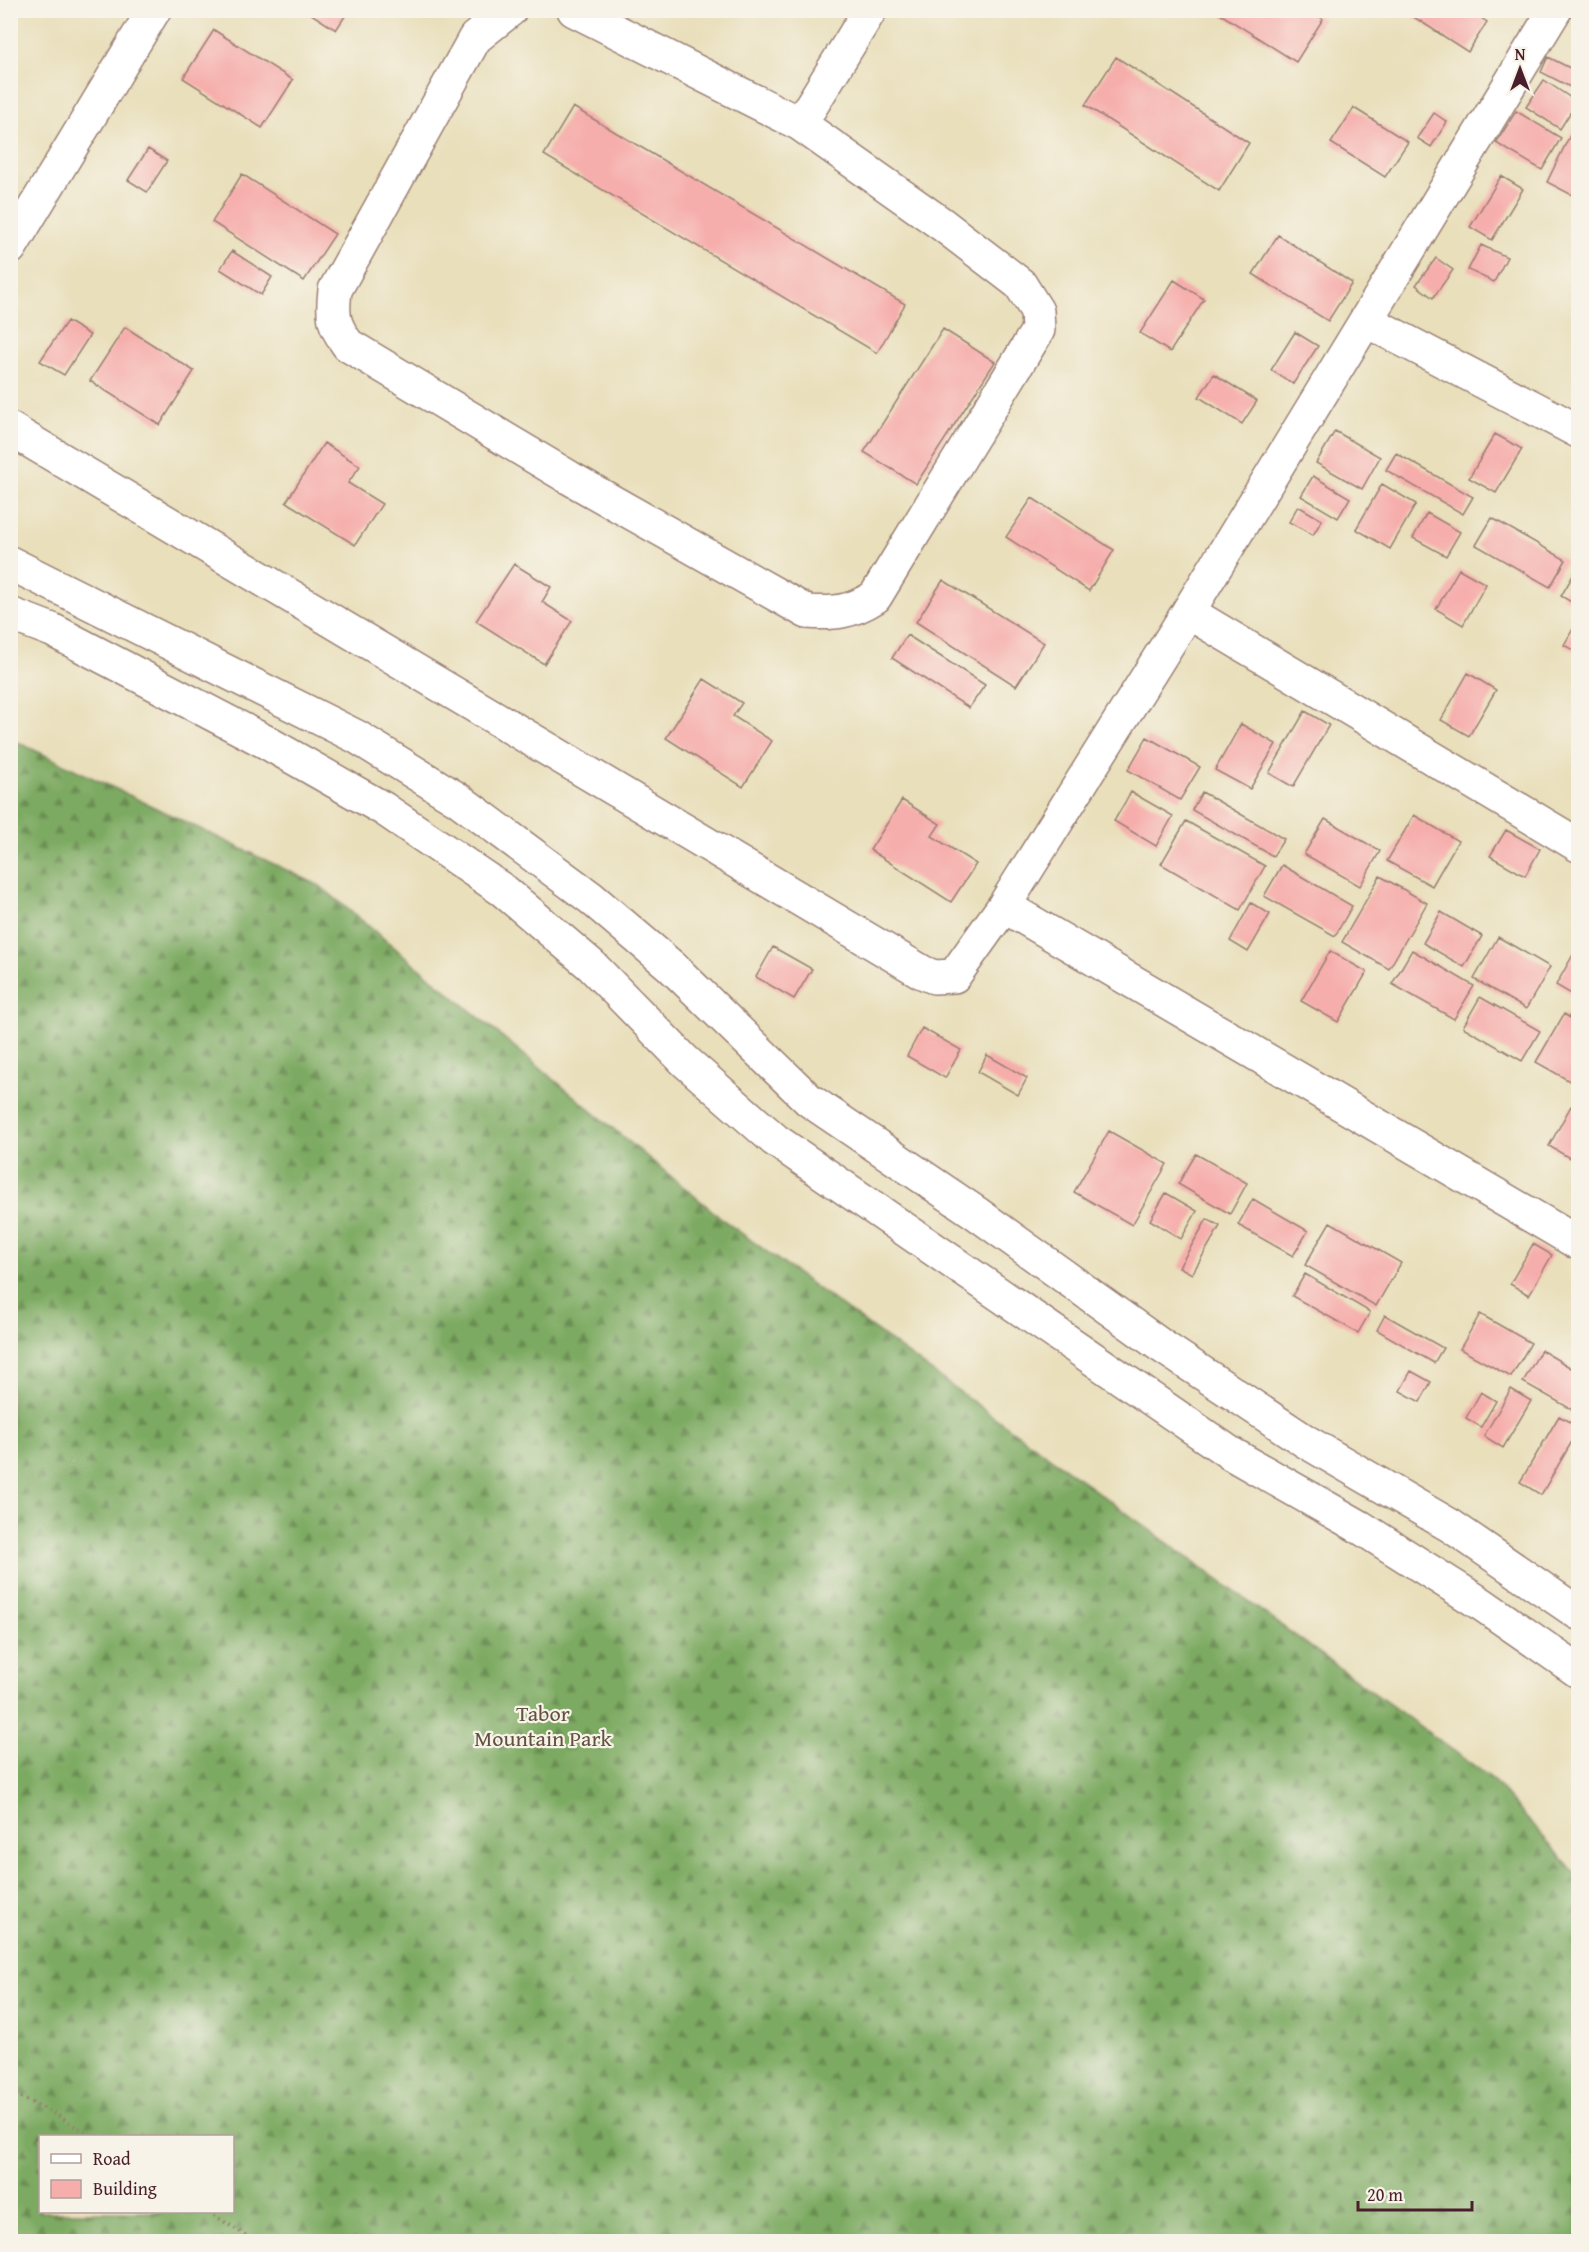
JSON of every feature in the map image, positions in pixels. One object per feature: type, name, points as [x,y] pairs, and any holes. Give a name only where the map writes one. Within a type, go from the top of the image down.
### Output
[{"type":"street","points":[[10,248],[154,10]]},
{"type":"street","points":[[510,10],[475,38],[335,290],[333,320],[338,330],[348,345],[570,478],[807,612],[829,613],[856,609],[875,597],[1038,330],[1037,311],[1020,284],[800,124],[574,10]]},
{"type":"street","points":[[800,124],[870,10]]},
{"type":"street","points":[[10,429],[934,977],[954,976],[1004,906],[1188,612],[1555,10]]},
{"type":"street","points":[[1367,321],[1578,431]]},
{"type":"street","points":[[10,563],[357,737],[459,800],[591,898],[672,966],[809,1100],[976,1213],[1179,1358],[1305,1441],[1451,1526],[1578,1613]]},
{"type":"street","points":[[1188,612],[1578,845]]},
{"type":"street","points":[[10,614],[52,630],[266,742],[384,808],[513,899],[591,966],[685,1061],[775,1140],[1230,1453],[1360,1527],[1483,1605],[1578,1671]]},
{"type":"street","points":[[1004,906],[1578,1243]]},
{"type":"path","points":[[10,2092],[52,2112],[89,2135]]},
{"type":"path","points":[[212,2213],[256,2241]]},
{"type":"green space","name":"Tabor Mountain Park","points":[[11,739],[320,886],[726,1222],[1491,1778],[1578,1876],[1578,2241],[11,2241]]},
{"type":"building","points":[[305,10],[349,10],[336,30]]},
{"type":"building","points":[[1214,10],[1310,10],[1323,19],[1296,62]]},
{"type":"building","points":[[1412,10],[1469,10],[1487,22],[1468,52],[1409,14]]},
{"type":"building","points":[[214,30],[293,80],[262,128],[183,78]]},
{"type":"building","points":[[1116,57],[1249,143],[1219,191],[1085,105]]},
{"type":"building","points":[[1548,57],[1578,72],[1578,91],[1541,72]]},
{"type":"building","points":[[1544,80],[1577,102],[1560,129],[1526,107]]},
{"type":"building","points":[[573,107],[905,304],[877,353],[544,155]]},
{"type":"building","points":[[1354,108],[1408,142],[1385,177],[1331,143]]},
{"type":"building","points":[[1516,111],[1561,138],[1542,170],[1496,143]]},
{"type":"building","points":[[1434,113],[1447,122],[1431,147],[1417,138]]},
{"type":"building","points":[[1578,119],[1578,182],[1572,195],[1547,182]]},
{"type":"building","points":[[148,149],[167,161],[147,192],[128,180]]},
{"type":"building","points":[[242,174],[335,234],[304,281],[212,222]]},
{"type":"building","points":[[1501,176],[1523,189],[1492,240],[1470,227]]},
{"type":"building","points":[[1278,235],[1352,283],[1328,321],[1253,274]]},
{"type":"building","points":[[1481,245],[1507,257],[1494,282],[1468,270]]},
{"type":"building","points":[[232,251],[272,277],[261,295],[220,269]]},
{"type":"building","points":[[1436,258],[1453,270],[1433,298],[1416,285]]},
{"type":"building","points":[[1174,280],[1204,299],[1170,352],[1140,333]]},
{"type":"building","points":[[67,321],[90,335],[64,375],[40,361]]},
{"type":"building","points":[[125,327],[194,371],[160,425],[90,381]]},
{"type":"building","points":[[943,329],[995,362],[916,484],[864,452]]},
{"type":"building","points":[[1295,332],[1318,346],[1293,384],[1271,370]]},
{"type":"building","points":[[1214,374],[1257,401],[1242,424],[1199,397]]},
{"type":"building","points":[[1335,431],[1380,457],[1362,489],[1316,463]]},
{"type":"building","points":[[1495,434],[1522,449],[1496,493],[1469,478]]},
{"type":"building","points":[[324,443],[360,466],[348,483],[382,504],[355,545],[286,502]]},
{"type":"building","points":[[1396,453],[1473,497],[1463,514],[1386,470]]},
{"type":"building","points":[[1313,476],[1350,498],[1338,518],[1301,496]]},
{"type":"building","points":[[1382,484],[1416,504],[1390,549],[1356,529]]},
{"type":"building","points":[[1032,498],[1114,550],[1089,591],[1006,537]]},
{"type":"building","points":[[1298,506],[1322,520],[1313,535],[1289,522]]},
{"type":"building","points":[[1427,513],[1460,532],[1446,556],[1413,538]]},
{"type":"building","points":[[1492,518],[1566,560],[1550,587],[1476,545]]},
{"type":"building","points":[[514,564],[551,587],[542,602],[572,621],[544,664],[476,621]]},
{"type":"building","points":[[1459,569],[1486,584],[1463,625],[1436,609]]},
{"type":"building","points":[[1575,572],[1578,574],[1578,606],[1561,596]]},
{"type":"building","points":[[943,580],[1044,643],[1016,686],[916,622]]},
{"type":"building","points":[[1578,620],[1578,653],[1564,645]]},
{"type":"building","points":[[907,635],[985,685],[969,708],[892,658]]},
{"type":"building","points":[[1468,673],[1496,690],[1469,736],[1441,720]]},
{"type":"building","points":[[704,679],[742,703],[733,716],[772,741],[743,787],[666,738]]},
{"type":"building","points":[[1305,711],[1329,725],[1293,787],[1269,773]]},
{"type":"building","points":[[1241,724],[1276,744],[1250,789],[1215,770]]},
{"type":"building","points":[[1147,737],[1200,767],[1180,800],[1128,770]]},
{"type":"building","points":[[1131,792],[1173,816],[1156,846],[1114,821]]},
{"type":"building","points":[[1202,792],[1284,839],[1273,856],[1192,810]]},
{"type":"building","points":[[902,800],[940,824],[932,836],[976,864],[951,902],[870,850]]},
{"type":"building","points":[[1414,815],[1458,841],[1432,886],[1387,861]]},
{"type":"building","points":[[1325,819],[1380,851],[1360,886],[1304,854]]},
{"type":"building","points":[[1186,821],[1265,866],[1240,910],[1161,864]]},
{"type":"building","points":[[1506,830],[1540,849],[1525,876],[1490,856]]},
{"type":"building","points":[[1282,865],[1352,906],[1335,936],[1264,896]]},
{"type":"building","points":[[1380,876],[1427,903],[1389,969],[1342,942]]},
{"type":"building","points":[[1251,903],[1270,914],[1248,952],[1230,941]]},
{"type":"building","points":[[1441,912],[1482,936],[1464,967],[1423,943]]},
{"type":"building","points":[[1498,937],[1550,967],[1526,1009],[1474,979]]},
{"type":"building","points":[[1578,946],[1578,998],[1556,985]]},
{"type":"building","points":[[773,947],[812,969],[794,999],[756,977]]},
{"type":"building","points":[[1412,950],[1474,986],[1454,1019],[1392,984]]},
{"type":"building","points":[[1330,951],[1367,972],[1338,1022],[1301,1001]]},
{"type":"building","points":[[1480,997],[1540,1031],[1522,1061],[1463,1027]]},
{"type":"building","points":[[1564,1014],[1578,1023],[1578,1073],[1573,1083],[1536,1062]]},
{"type":"building","points":[[922,1028],[961,1050],[945,1078],[907,1056]]},
{"type":"building","points":[[987,1055],[1027,1078],[1018,1095],[978,1072]]},
{"type":"building","points":[[1571,1106],[1578,1110],[1578,1163],[1549,1146]]},
{"type":"building","points":[[1109,1131],[1167,1164],[1132,1225],[1074,1192]]},
{"type":"building","points":[[1196,1154],[1247,1183],[1230,1214],[1178,1184]]},
{"type":"building","points":[[1166,1193],[1197,1211],[1181,1239],[1150,1220]]},
{"type":"building","points":[[1253,1199],[1308,1231],[1293,1256],[1238,1225]]},
{"type":"building","points":[[1207,1219],[1220,1226],[1192,1274],[1179,1267]]},
{"type":"building","points":[[1330,1222],[1401,1263],[1376,1306],[1305,1265]]},
{"type":"building","points":[[1533,1244],[1552,1255],[1529,1295],[1510,1284]]},
{"type":"building","points":[[1305,1274],[1370,1312],[1358,1333],[1292,1296]]},
{"type":"building","points":[[1480,1314],[1531,1343],[1511,1377],[1460,1349]]},
{"type":"building","points":[[1385,1315],[1443,1348],[1434,1363],[1377,1330]]},
{"type":"building","points":[[1541,1350],[1578,1372],[1578,1413],[1523,1382]]},
{"type":"building","points":[[1411,1371],[1431,1382],[1420,1402],[1400,1391]]},
{"type":"building","points":[[1511,1389],[1531,1401],[1503,1448],[1484,1436]]},
{"type":"building","points":[[1481,1392],[1496,1401],[1481,1427],[1466,1418]]},
{"type":"building","points":[[1559,1416],[1578,1427],[1578,1431],[1541,1495],[1520,1482]]}]
